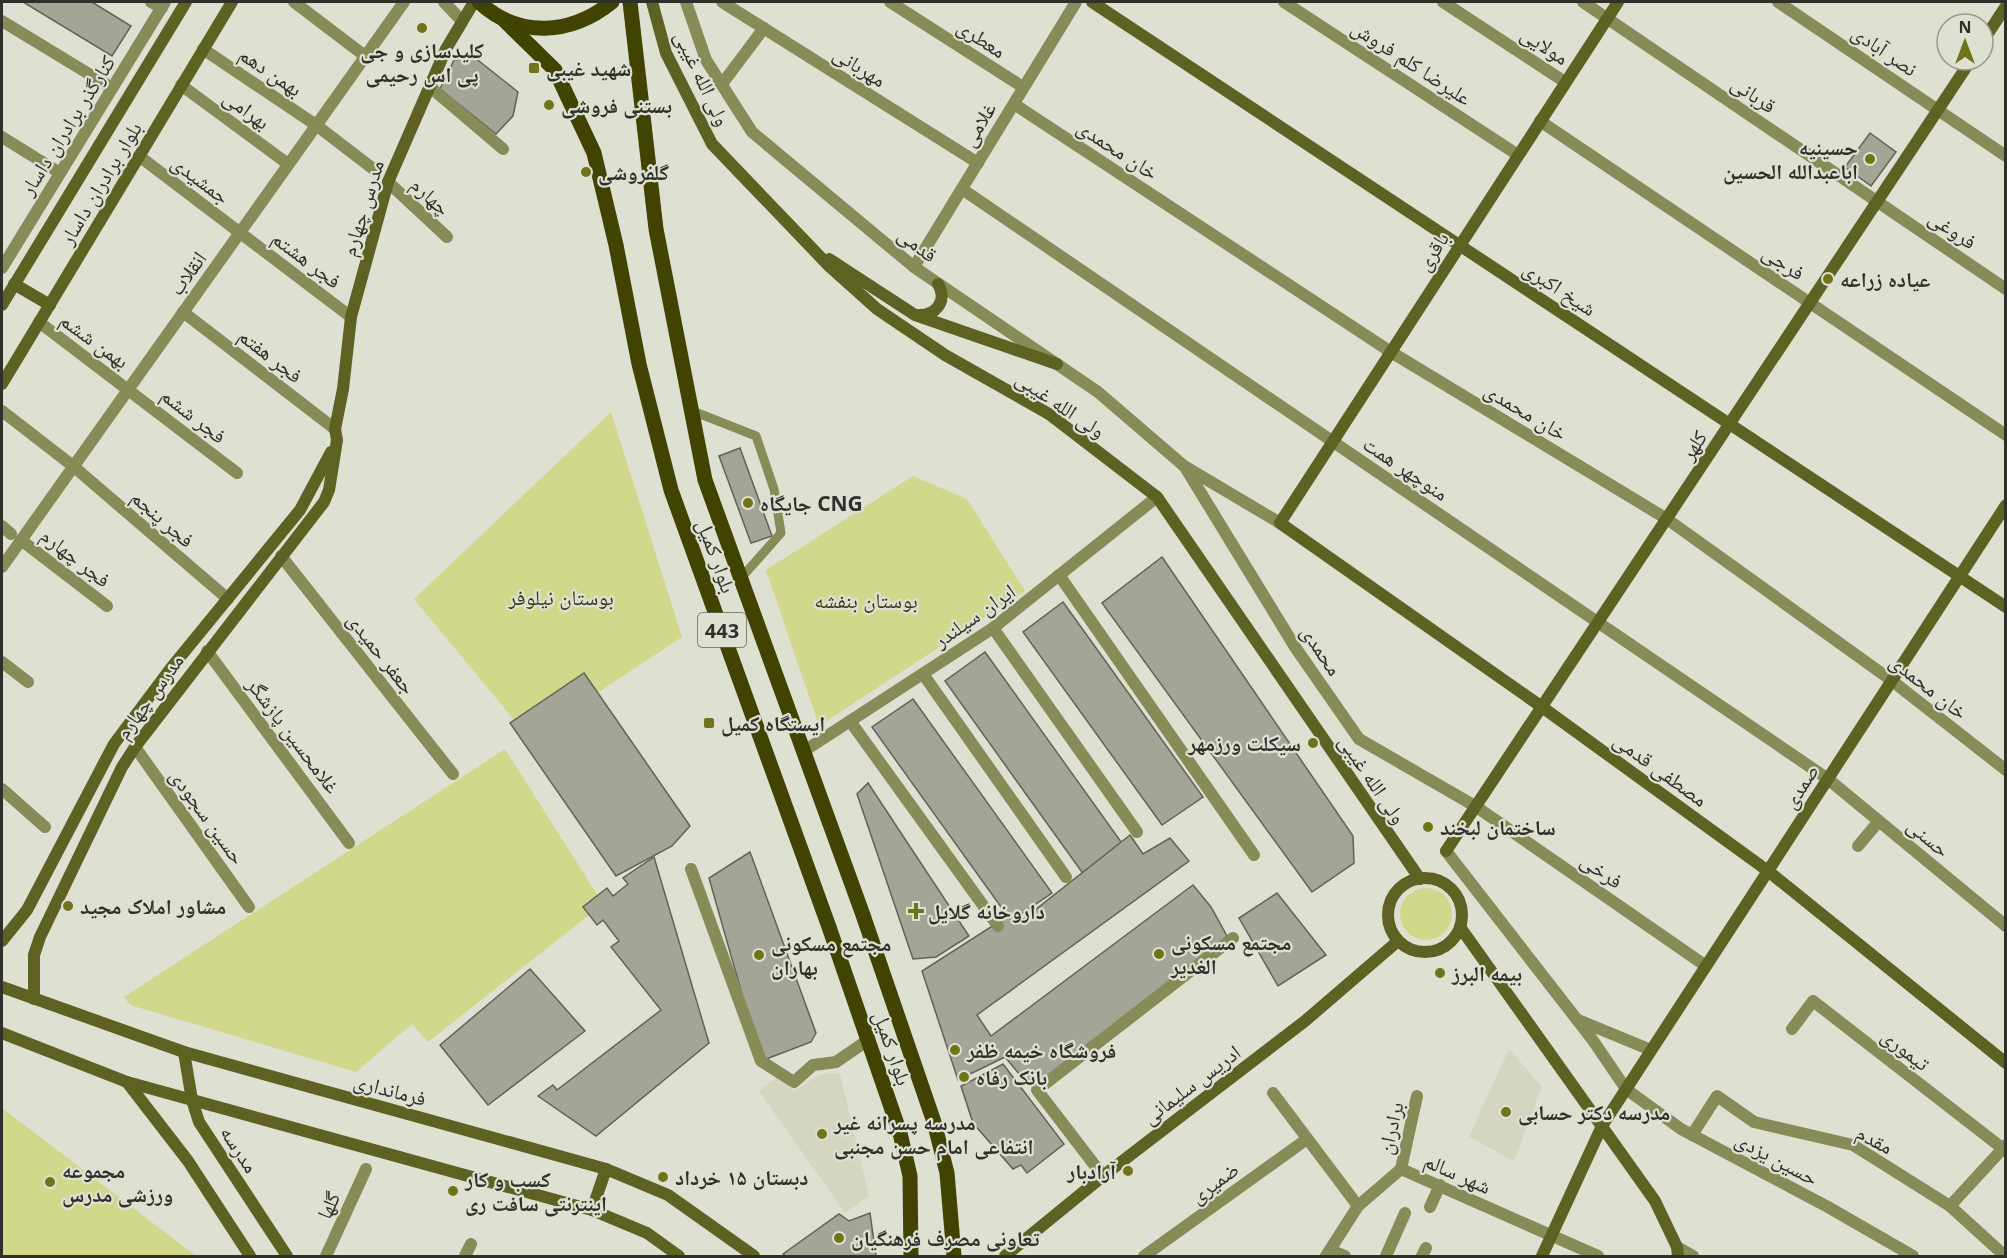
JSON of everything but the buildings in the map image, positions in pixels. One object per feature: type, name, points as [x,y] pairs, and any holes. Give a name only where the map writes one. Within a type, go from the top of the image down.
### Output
[{"type":"main road","points":[[479,2],[504,20],[532,29],[561,29],[588,19],[612,2]]},
{"type":"main road","name":"بلوار کمیل","points":[[630,2],[656,229],[705,480],[804,751],[934,1122],[947,1173],[954,1257]]},
{"type":"main road","name":"بلوار کمیل","points":[[504,20],[555,70],[594,153],[616,245],[639,364],[671,490],[900,1133],[910,1176],[911,1256]]},
{"type":"street","name":"بلوار برادران داسار","points":[[2,305],[186,2]]},
{"type":"street","name":"بلوار برادران داسار","points":[[2,384],[232,2]]},
{"type":"street","points":[[294,2],[365,56]]},
{"type":"street","name":"انقلاب","points":[[2,567],[11,533],[73,466],[404,2]]},
{"type":"street","points":[[444,2],[462,21]]},
{"type":"street","name":"مدرس چهارم","points":[[34,999],[34,955],[40,937],[122,767],[207,651],[324,502],[329,490],[351,317],[388,182],[429,86],[474,2]]},
{"type":"street","name":"ولی الله غیبی","points":[[652,2],[666,53],[712,144],[817,253],[877,309],[945,355],[1049,414],[1157,497],[1420,879]]},
{"type":"street","name":"قدمی","points":[[686,2],[706,60],[752,132],[914,267],[1098,392],[1184,466]]},
{"type":"street","name":"مهربانی","points":[[722,2],[978,163]]},
{"type":"street","name":"معطری","points":[[890,2],[1023,87]]},
{"type":"street","name":"غلامی","points":[[914,267],[1076,2]]},
{"type":"street","name":"شیخ اکبری","points":[[1092,2],[1960,575],[2006,608]]},
{"type":"street","name":"علیرضا کلم فروش","points":[[1284,2],[1518,155]]},
{"type":"street","name":"مولایی","points":[[1443,2],[1565,82]]},
{"type":"street","name":"قربانی","points":[[1583,2],[1878,202]]},
{"type":"street","name":"باقری","points":[[1280,523],[1618,2]]},
{"type":"street","name":"نصر آبادی","points":[[1778,2],[2006,156]]},
{"type":"street","name":"کنارگذر برادران داسار","points":[[2,268],[112,88],[159,4]]},
{"type":"street","points":[[1995,23],[2006,6]]},
{"type":"street","points":[[2,21],[112,88]]},
{"type":"street","points":[[722,84],[764,28]]},
{"type":"street","name":"بهمن دهم","points":[[203,49],[316,125]]},
{"type":"street","name":"کلهر","points":[[1577,1019],[1446,851],[1963,72]]},
{"type":"street","name":"بهرامی","points":[[182,85],[288,164]]},
{"type":"street","points":[[429,86],[503,149]]},
{"type":"street","name":"خان محمدی","points":[[1014,104],[1390,352],[1667,519],[1892,680],[2006,770]]},
{"type":"street","name":"فرجی","points":[[1540,121],[2006,435]]},
{"type":"street","points":[[316,125],[376,171]]},
{"type":"street","points":[[2,137],[60,173]]},
{"type":"street","name":"جمشیدی","points":[[139,156],[239,233]]},
{"type":"street","name":"چهارم","points":[[388,182],[447,237]]},
{"type":"street","name":"منوچهر همت","points":[[962,189],[1828,779]]},
{"type":"street","name":"فروغی","points":[[1878,202],[2006,289]]},
{"type":"street","name":"فجر هشتم","points":[[239,233],[351,317]]},
{"type":"street","points":[[817,253],[915,315],[1058,364]]},
{"type":"street","points":[[2,277],[50,304]]},
{"type":"street","points":[[915,315],[929,315],[939,308],[943,296],[938,284]]},
{"type":"street","name":"فجر هفتم","points":[[183,312],[336,435]]},
{"type":"street","name":"بهمن ششم","points":[[39,322],[127,388]]},
{"type":"street","name":"فجر ششم","points":[[127,388],[237,473]]},
{"type":"street","name":"فجر پنجم","points":[[2,411],[73,466],[228,599]]},
{"type":"street","name":"مدرس چهارم","points":[[2,941],[27,910],[114,744],[300,510],[336,435]]},
{"type":"street","points":[[1184,466],[1280,523]]},
{"type":"street","name":"محمدی","points":[[1184,466],[1295,647],[1359,739],[1475,806]]},
{"type":"street","name":"ایران سیلندر","points":[[804,751],[993,628],[1157,497]]},
{"type":"street","name":"صمدی","points":[[1542,1257],[1602,1126],[2006,505]]},
{"type":"street","name":"مصطفی قدمی","points":[[1280,523],[1542,707],[1768,871],[2006,1064]]},
{"type":"street","name":"فجر چهارم","points":[[11,533],[107,606]]},
{"type":"street","name":"جعفر حمیدی","points":[[281,556],[453,774]]},
{"type":"street","points":[[1059,575],[1254,855]]},
{"type":"street","points":[[993,628],[1137,832]]},
{"type":"street","name":"غلامحسین پازشگر","points":[[207,651],[350,843]]},
{"type":"street","points":[[2,662],[28,682]]},
{"type":"street","points":[[923,674],[1066,877]]},
{"type":"street","points":[[850,721],[998,926]]},
{"type":"street","name":"حسین سجودی","points":[[135,747],[249,907]]},
{"type":"street","name":"حسنی","points":[[1828,779],[2006,926]]},
{"type":"street","points":[[2,789],[45,827]]},
{"type":"street","name":"فرخی","points":[[1475,806],[1706,966]]},
{"type":"street","points":[[1858,846],[1879,821]]},
{"type":"street","points":[[691,869],[761,1061],[794,1082],[813,1065],[836,1062],[868,1040]]},
{"type":"street","points":[[1420,879],[1432,879],[1444,884],[1453,892],[1459,903],[1462,915],[1460,927],[1444,946],[1433,951],[1420,952],[1408,948],[1391,932],[1388,921],[1392,898],[1399,889],[1420,879]]},
{"type":"street","points":[[1460,927],[1655,1201],[1677,1252],[1693,1257]]},
{"type":"street","points":[[1103,1176],[1037,1090],[1233,938]]},
{"type":"street","name":"ادریس سلیمانی","points":[[1005,1257],[1103,1176],[1305,1021],[1398,941]]},
{"type":"street","name":"فرمانداری","points":[[2,987],[184,1052],[606,1169],[668,1195],[754,1257]]},
{"type":"street","name":"تیموری","points":[[1792,1029],[1813,1001],[2004,1148]]},
{"type":"street","points":[[1577,1019],[1651,1050]]},
{"type":"street","points":[[1577,1019],[1626,1089]]},
{"type":"street","points":[[2,1033],[127,1082],[592,1210],[647,1233],[680,1257]]},
{"type":"street","name":"مدرسه","points":[[184,1052],[192,1100],[199,1122],[287,1257]]},
{"type":"street","points":[[127,1082],[188,1161],[249,1257]]},
{"type":"street","name":"حسین یزدی","points":[[1626,1089],[1692,1135],[1828,1207],[1913,1257]]},
{"type":"street","points":[[1273,1093],[1358,1206],[1328,1253],[1345,1257]]},
{"type":"street","name":"برادران","points":[[1401,1169],[1417,1096]]},
{"type":"street","name":"مقدم","points":[[1692,1135],[1717,1096],[1754,1122],[1853,1145],[1950,1206],[2005,1257]]},
{"type":"street","name":"ضمیری","points":[[1143,1257],[1306,1139]]},
{"type":"street","points":[[1950,1206],[2004,1148]]},
{"type":"street","name":"گلها","points":[[326,1257],[366,1169]]},
{"type":"street","points":[[592,1210],[606,1169]]},
{"type":"street","name":"شهر سالم","points":[[1358,1206],[1401,1169],[1598,1257]]},
{"type":"street","points":[[1430,1207],[1440,1185]]},
{"type":"street","points":[[1386,1257],[1405,1214]]},
{"type":"street","points":[[465,1257],[471,1244]]},
{"type":"lane","points":[[690,410],[756,436],[774,489],[781,533],[741,578]]},
{"type":"shaded area","name":"مدرسه دکتر حسابی","points":[[1509,1049],[1542,1087],[1514,1161],[1469,1137]]},
{"type":"shaded area","name":"مدرسه پسرانه غیر انتفاعی امام حسن مجنبی","points":[[782,1073],[793,1092],[820,1074],[840,1074],[869,1196],[845,1213],[759,1091]]},
{"type":"green space","name":"بوستان نیلوفر","points":[[611,412],[682,637],[529,738],[414,599]]},
{"type":"green space","name":"بوستان بنفشه","points":[[913,476],[967,499],[1025,591],[819,726],[766,570]]},
{"type":"green space","points":[[505,749],[603,904],[428,1042],[412,1024],[356,1072],[130,1005],[124,997]]},
{"type":"green space","points":[[1421,888],[1431,888],[1440,892],[1448,900],[1452,914],[1448,928],[1440,936],[1431,940],[1421,940],[1412,936],[1404,928],[1400,919],[1400,909],[1404,900],[1412,892]]},
{"type":"green space","name":"مجموعه ورزشی مدرس","points":[[2,1108],[196,1256],[2,1256]]},
{"type":"place","name":"کلیدسازی و جی پی اس رحیمی","points":[[422,28]]},
{"type":"place","name":"شهید غیبی","points":[[534,68]]},
{"type":"place","name":"بستنی فروشی","points":[[549,105]]},
{"type":"place","name":"حسینیه اباعبدالله الحسین","points":[[1870,159]]},
{"type":"place","name":"گلفروشی","points":[[586,172]]},
{"type":"place","name":"عیاده زراعه","points":[[1828,279]]},
{"type":"place","name":"جایگاه CNG","points":[[748,503]]},
{"type":"place","name":"ایستگاه کمیل","points":[[709,723]]},
{"type":"place","name":"سیکلت ورزمهر","points":[[1313,743]]},
{"type":"place","name":"ساختمان لبخند","points":[[1428,827]]},
{"type":"place","name":"مشاور املاک مجید","points":[[68,906]]},
{"type":"place","name":"داروخانه گلایل","points":[[916,911]]},
{"type":"place","name":"مجتمع مسکونی الغدیر","points":[[1159,954]]},
{"type":"place","name":"مجتمع مسکونی بهاران","points":[[759,955]]},
{"type":"place","name":"بیمه البرز","points":[[1440,973]]},
{"type":"place","name":"فروشگاه خیمه ظفر","points":[[955,1050]]},
{"type":"place","name":"بانک رفاه","points":[[964,1077]]},
{"type":"place","name":"مدرسه دکتر حسابی","points":[[1506,1112]]},
{"type":"place","name":"مدرسه پسرانه غیر انتفاعی امام حسن مجنبی","points":[[822,1134]]},
{"type":"place","name":"آرادبار","points":[[1128,1171]]},
{"type":"place","name":"دبستان ۱۵ خرداد","points":[[663,1177]]},
{"type":"place","name":"مجموعه ورزشی مدرس","points":[[50,1182]]},
{"type":"place","name":"کسب و کار اینترنتی سافت ری","points":[[453,1191]]},
{"type":"place","name":"تعاونی مصرف فرهنگیان","points":[[839,1238]]}]
